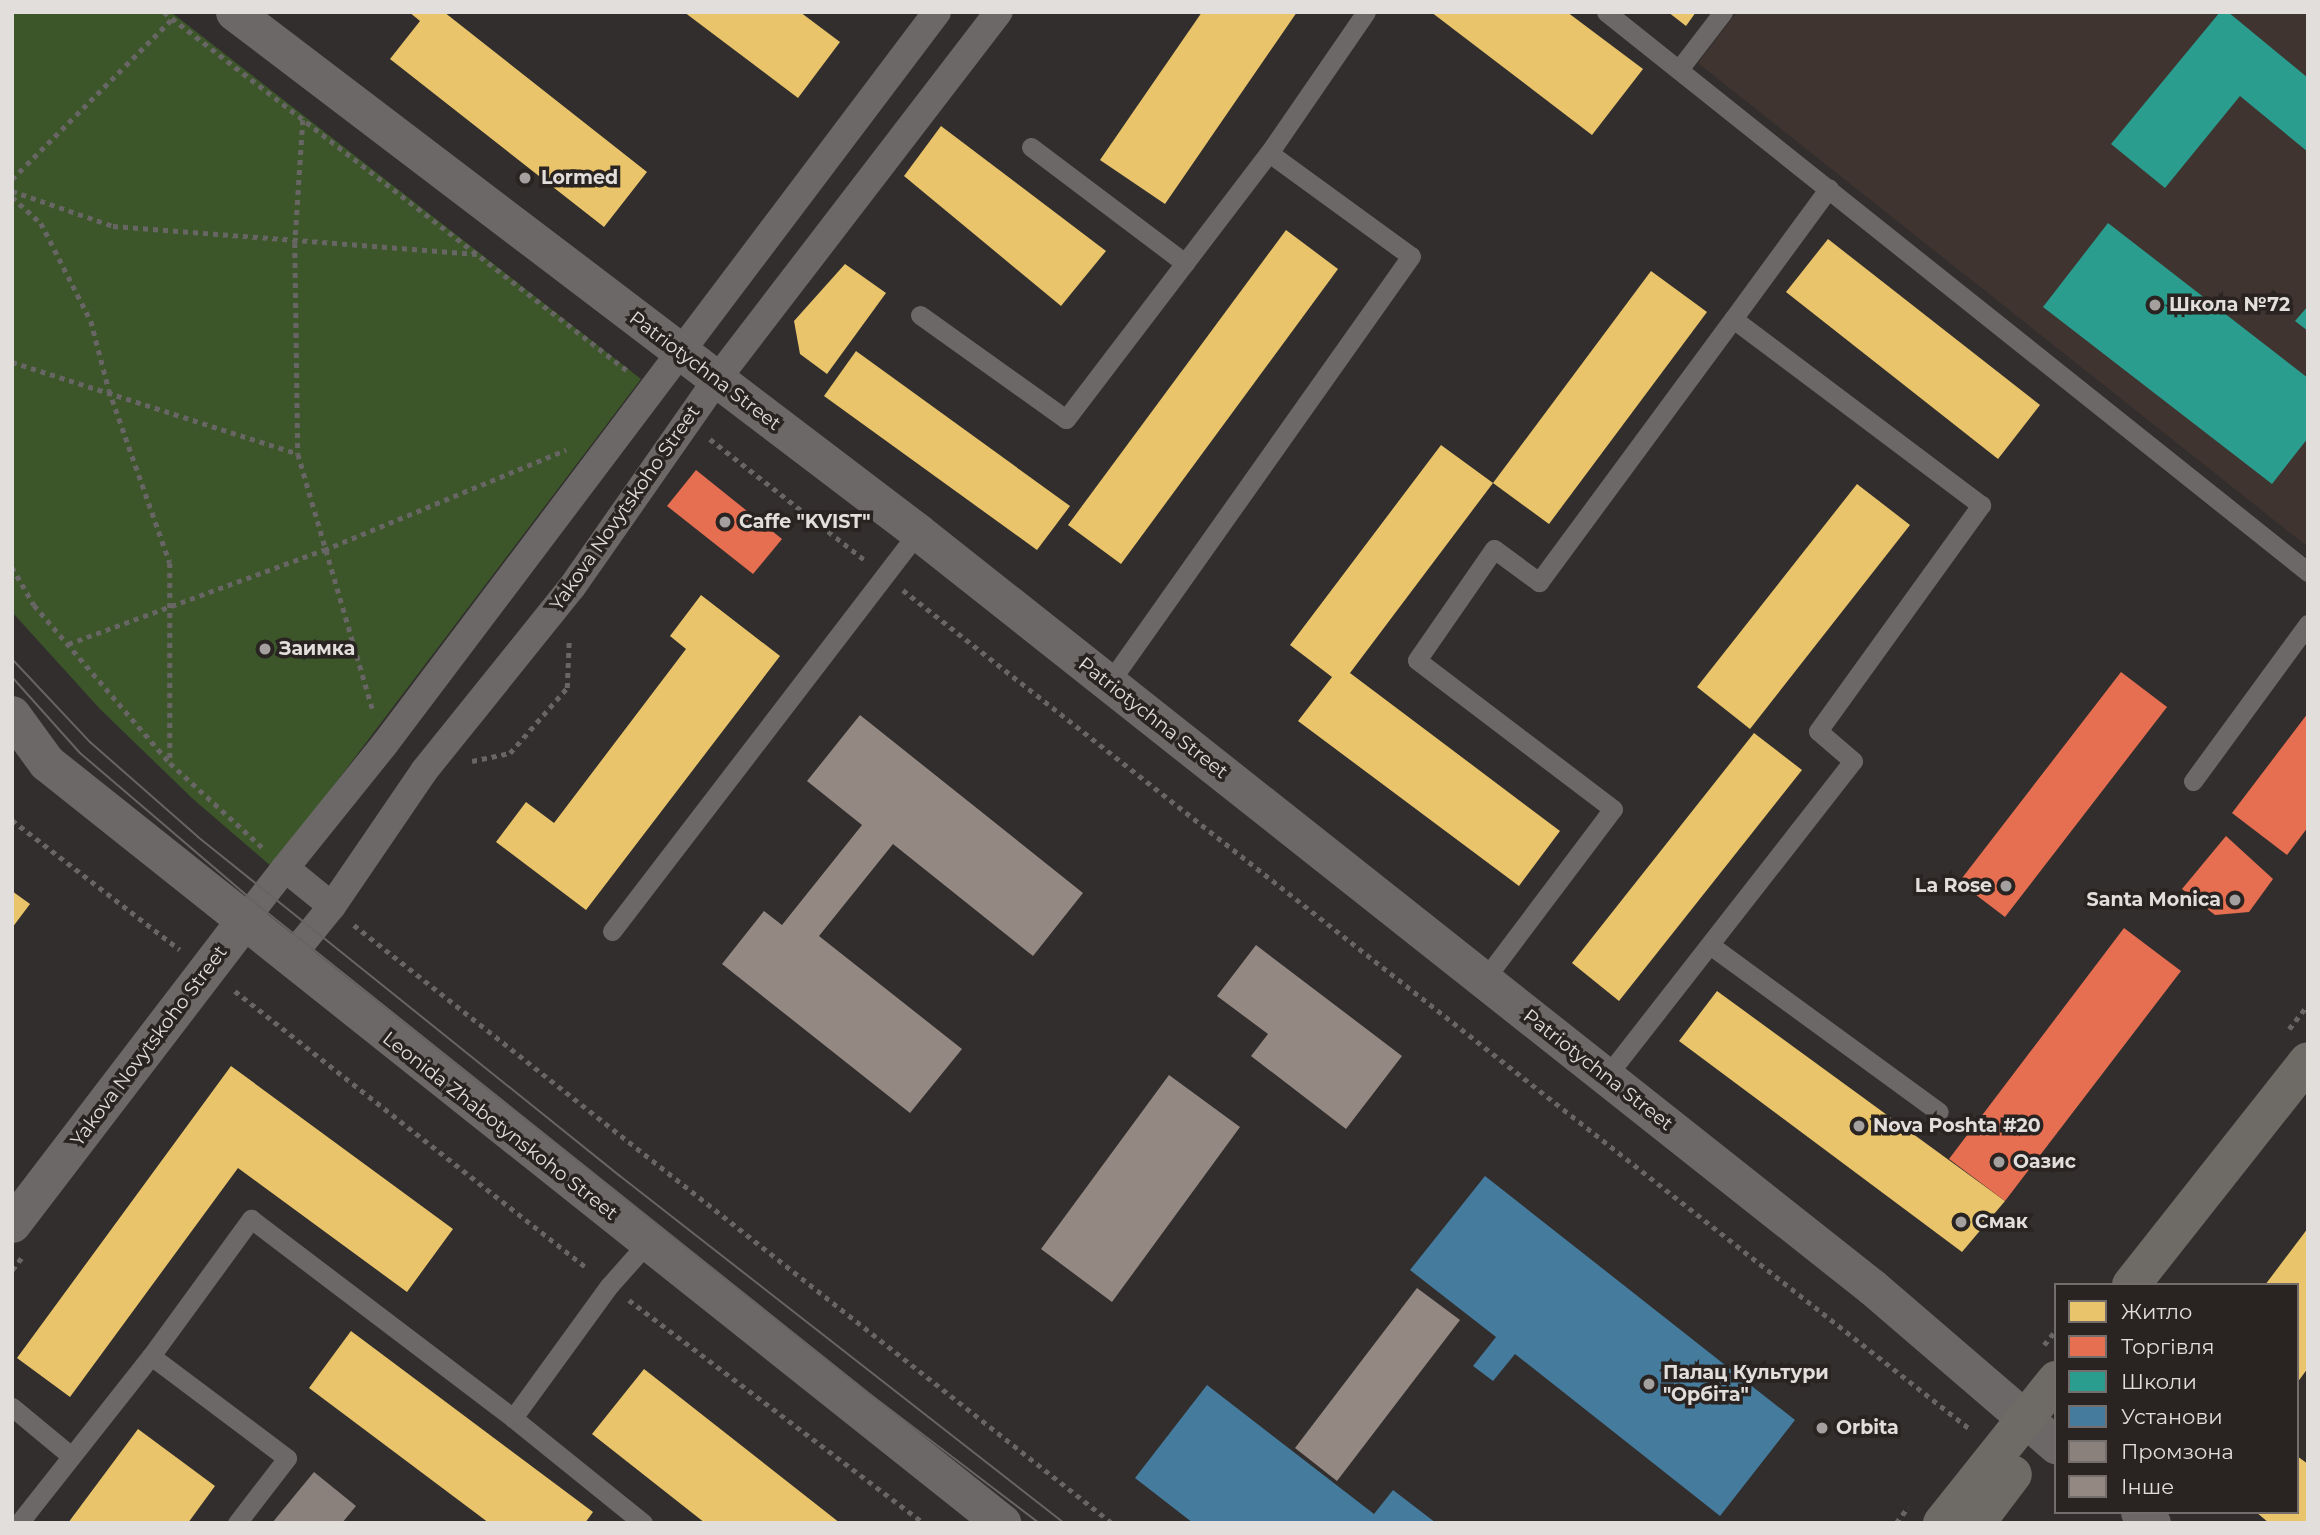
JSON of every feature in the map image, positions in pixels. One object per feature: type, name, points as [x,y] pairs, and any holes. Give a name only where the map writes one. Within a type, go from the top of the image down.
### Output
[{"type":"main road","points":[[2133,1283],[2308,1061]]},
{"type":"main road","points":[[2163,1283],[2308,1098]]},
{"type":"main road","points":[[1976,1523],[2045,1430],[2054,1389]]},
{"type":"main road","points":[[1942,1523],[2045,1430]]},
{"type":"street","name":"Yakova Novytskoho Street","points":[[12,1224],[243,922],[384,745],[937,12]]},
{"type":"street","name":"Yakova Novytskoho Street","points":[[289,960],[332,906],[424,771],[572,587],[717,379],[999,12]]},
{"type":"street","name":"Patriotychna Street","points":[[240,14],[918,532],[1872,1287],[2045,1430]]},
{"type":"street","name":"Leonida Zhabotynskoho Street","points":[[12,715],[47,763],[289,960],[1002,1523]]},
{"type":"street","points":[[285,868],[332,906]]},
{"type":"lane","points":[[920,315],[1066,419],[1269,153],[1366,12]]},
{"type":"lane","points":[[1606,12],[1680,68],[2308,572]]},
{"type":"lane","points":[[1680,68],[1723,12]]},
{"type":"lane","points":[[1031,147],[1185,263]]},
{"type":"lane","points":[[1109,683],[1411,257],[1269,153]]},
{"type":"lane","points":[[1484,980],[1613,809],[1418,660],[1494,549],[1538,582],[1829,188]]},
{"type":"lane","points":[[1606,1077],[1853,761],[1818,732],[1981,505],[1733,319]]},
{"type":"lane","points":[[612,931],[918,532]]},
{"type":"lane","points":[[2193,781],[2308,624]]},
{"type":"lane","points":[[1710,945],[1939,1112]]},
{"type":"lane","points":[[19,1523],[151,1356],[251,1219],[513,1418],[643,1523]]},
{"type":"lane","points":[[513,1418],[609,1286],[648,1242]]},
{"type":"lane","points":[[151,1356],[286,1458],[237,1523]]},
{"type":"lane","points":[[12,1407],[71,1455]]},
{"type":"path","points":[[164,12],[653,390]]},
{"type":"path","points":[[12,179],[172,19]]},
{"type":"path","points":[[303,120],[295,243],[298,454],[324,550],[384,745]]},
{"type":"path","points":[[12,194],[113,226],[295,243],[478,254]]},
{"type":"path","points":[[12,194],[41,223],[92,321],[109,390],[170,563],[170,763]]},
{"type":"path","points":[[12,362],[109,390],[298,454]]},
{"type":"path","points":[[687,421],[1970,1429]]},
{"type":"path","points":[[68,644],[324,550],[577,446]]},
{"type":"path","points":[[12,567],[34,605],[170,763],[285,868]]},
{"type":"path","points":[[424,771],[510,753],[567,688],[572,587]]},
{"type":"path","points":[[12,820],[208,970],[609,1286],[924,1523]]},
{"type":"path","points":[[332,906],[1112,1523]]},
{"type":"shaded area","name":"Школа №72","points":[[1737,12],[2308,12],[2308,547],[1698,63]]},
{"type":"green space","points":[[12,12],[171,12],[641,379],[272,867],[193,799],[100,709],[12,612]]},
{"type":"building: Житло","points":[[409,12],[444,12],[647,172],[604,227],[390,59],[420,21]]},
{"type":"building: Житло","points":[[684,12],[800,12],[840,42],[798,98]]},
{"type":"building: Житло","points":[[1202,12],[1297,12],[1165,204],[1100,160]]},
{"type":"building: Житло","points":[[1431,12],[1567,12],[1643,69],[1592,135]]},
{"type":"building: Житло","points":[[1668,12],[1696,12],[1686,26]]},
{"type":"building: Житло","points":[[941,126],[1106,251],[1061,306],[904,176]]},
{"type":"building: Житло","points":[[1286,230],[1338,269],[1121,564],[1068,525]]},
{"type":"building: Житло","points":[[1828,239],[2040,405],[1998,459],[1786,292]]},
{"type":"building: Житло","points":[[845,264],[886,293],[827,374],[800,354],[794,321]]},
{"type":"building: Житло","points":[[1651,271],[1707,312],[1549,524],[1493,483]]},
{"type":"building: Житло","points":[[856,351],[1070,506],[1037,550],[824,396]]},
{"type":"building: Житло","points":[[1441,445],[1493,483],[1350,673],[1560,831],[1519,886],[1298,721],[1332,677],[1290,645]]},
{"type":"building: Житло","points":[[1857,484],[1910,525],[1750,729],[1697,687]]},
{"type":"building: Житло","points":[[701,595],[780,656],[586,910],[496,842],[526,802],[554,823],[686,649],[670,636]]},
{"type":"building: Житло","points":[[1754,733],[1802,770],[1619,1001],[1572,963]]},
{"type":"building: Житло","points":[[12,891],[30,904],[12,928]]},
{"type":"building: Житло","points":[[1717,991],[2005,1201],[1962,1252],[1679,1041]]},
{"type":"building: Житло","points":[[231,1066],[453,1229],[407,1292],[238,1168],[70,1397],[17,1358]]},
{"type":"building: Житло","points":[[2308,1228],[2308,1368],[2299,1380],[2299,1283],[2267,1283]]},
{"type":"building: Житло","points":[[351,1331],[593,1512],[585,1523],[489,1523],[309,1388]]},
{"type":"building: Житло","points":[[644,1369],[840,1523],[705,1523],[592,1434]]},
{"type":"building: Житло","points":[[138,1429],[215,1486],[188,1523],[68,1523]]},
{"type":"building: Житло","points":[[2299,1457],[2308,1464],[2308,1523],[2269,1523],[2258,1514],[2299,1514]]},
{"type":"building: Торгівля","name":"Caffe \"KVIST\"","points":[[696,470],[782,539],[753,574],[667,506]]},
{"type":"building: Торгівля","points":[[2121,672],[2167,707],[2005,917],[1959,882]]},
{"type":"building: Торгівля","points":[[2308,713],[2308,827],[2287,855],[2232,813]]},
{"type":"building: Торгівля","points":[[2226,836],[2273,879],[2249,912],[2215,915],[2182,889]]},
{"type":"building: Торгівля","points":[[2124,928],[2181,971],[2005,1201],[1949,1159]]},
{"type":"building: Школи","points":[[2220,12],[2228,12],[2308,78],[2308,152],[2240,96],[2165,188],[2111,144]]},
{"type":"building: Школи","points":[[2108,223],[2308,378],[2308,438],[2272,484],[2043,307]]},
{"type":"building: Школи","points":[[2308,306],[2308,331],[2295,321]]},
{"type":"building: Установи","points":[[1485,1176],[1795,1420],[1720,1516],[1515,1354],[1493,1381],[1473,1366],[1496,1337],[1410,1270]]},
{"type":"building: Установи","points":[[1207,1385],[1374,1514],[1393,1490],[1436,1523],[1193,1523],[1135,1478]]},
{"type":"building: Промзона","points":[[314,1472],[356,1506],[342,1523],[272,1523]]},
{"type":"building: Інше","points":[[860,715],[1083,893],[1033,956],[893,844],[819,936],[962,1049],[910,1113],[722,964],[764,911],[782,925],[862,825],[807,781]]},
{"type":"building: Інше","points":[[1256,945],[1402,1056],[1346,1129],[1251,1056],[1268,1034],[1217,996]]},
{"type":"building: Інше","points":[[1169,1075],[1240,1127],[1112,1302],[1041,1249]]},
{"type":"building: Інше","points":[[1417,1288],[1460,1320],[1337,1481],[1295,1448]]},
{"type":"tram line","points":[[12,659],[90,742],[198,837],[620,1176],[1064,1523]]},
{"type":"tram line","points":[[12,677],[80,753],[259,906],[871,1395],[1039,1523]]},
{"type":"place","name":"Lormed","points":[[525,178]]},
{"type":"place","name":"Школа №72","points":[[2155,305]]},
{"type":"place","name":"Caffe \"KVIST\"","points":[[725,522]]},
{"type":"place","name":"Заимка","points":[[265,649]]},
{"type":"place","name":"La Rose","points":[[2006,886]]},
{"type":"place","name":"Santa Monica","points":[[2235,900]]},
{"type":"place","name":"Nova Poshta #20","points":[[1859,1126]]},
{"type":"place","name":"Оазис","points":[[1999,1162]]},
{"type":"place","name":"Смак","points":[[1961,1222]]},
{"type":"place","name":"Палац Культури \"Орбіта\"","points":[[1649,1384]]},
{"type":"place","name":"Orbita","points":[[1822,1428]]}]
